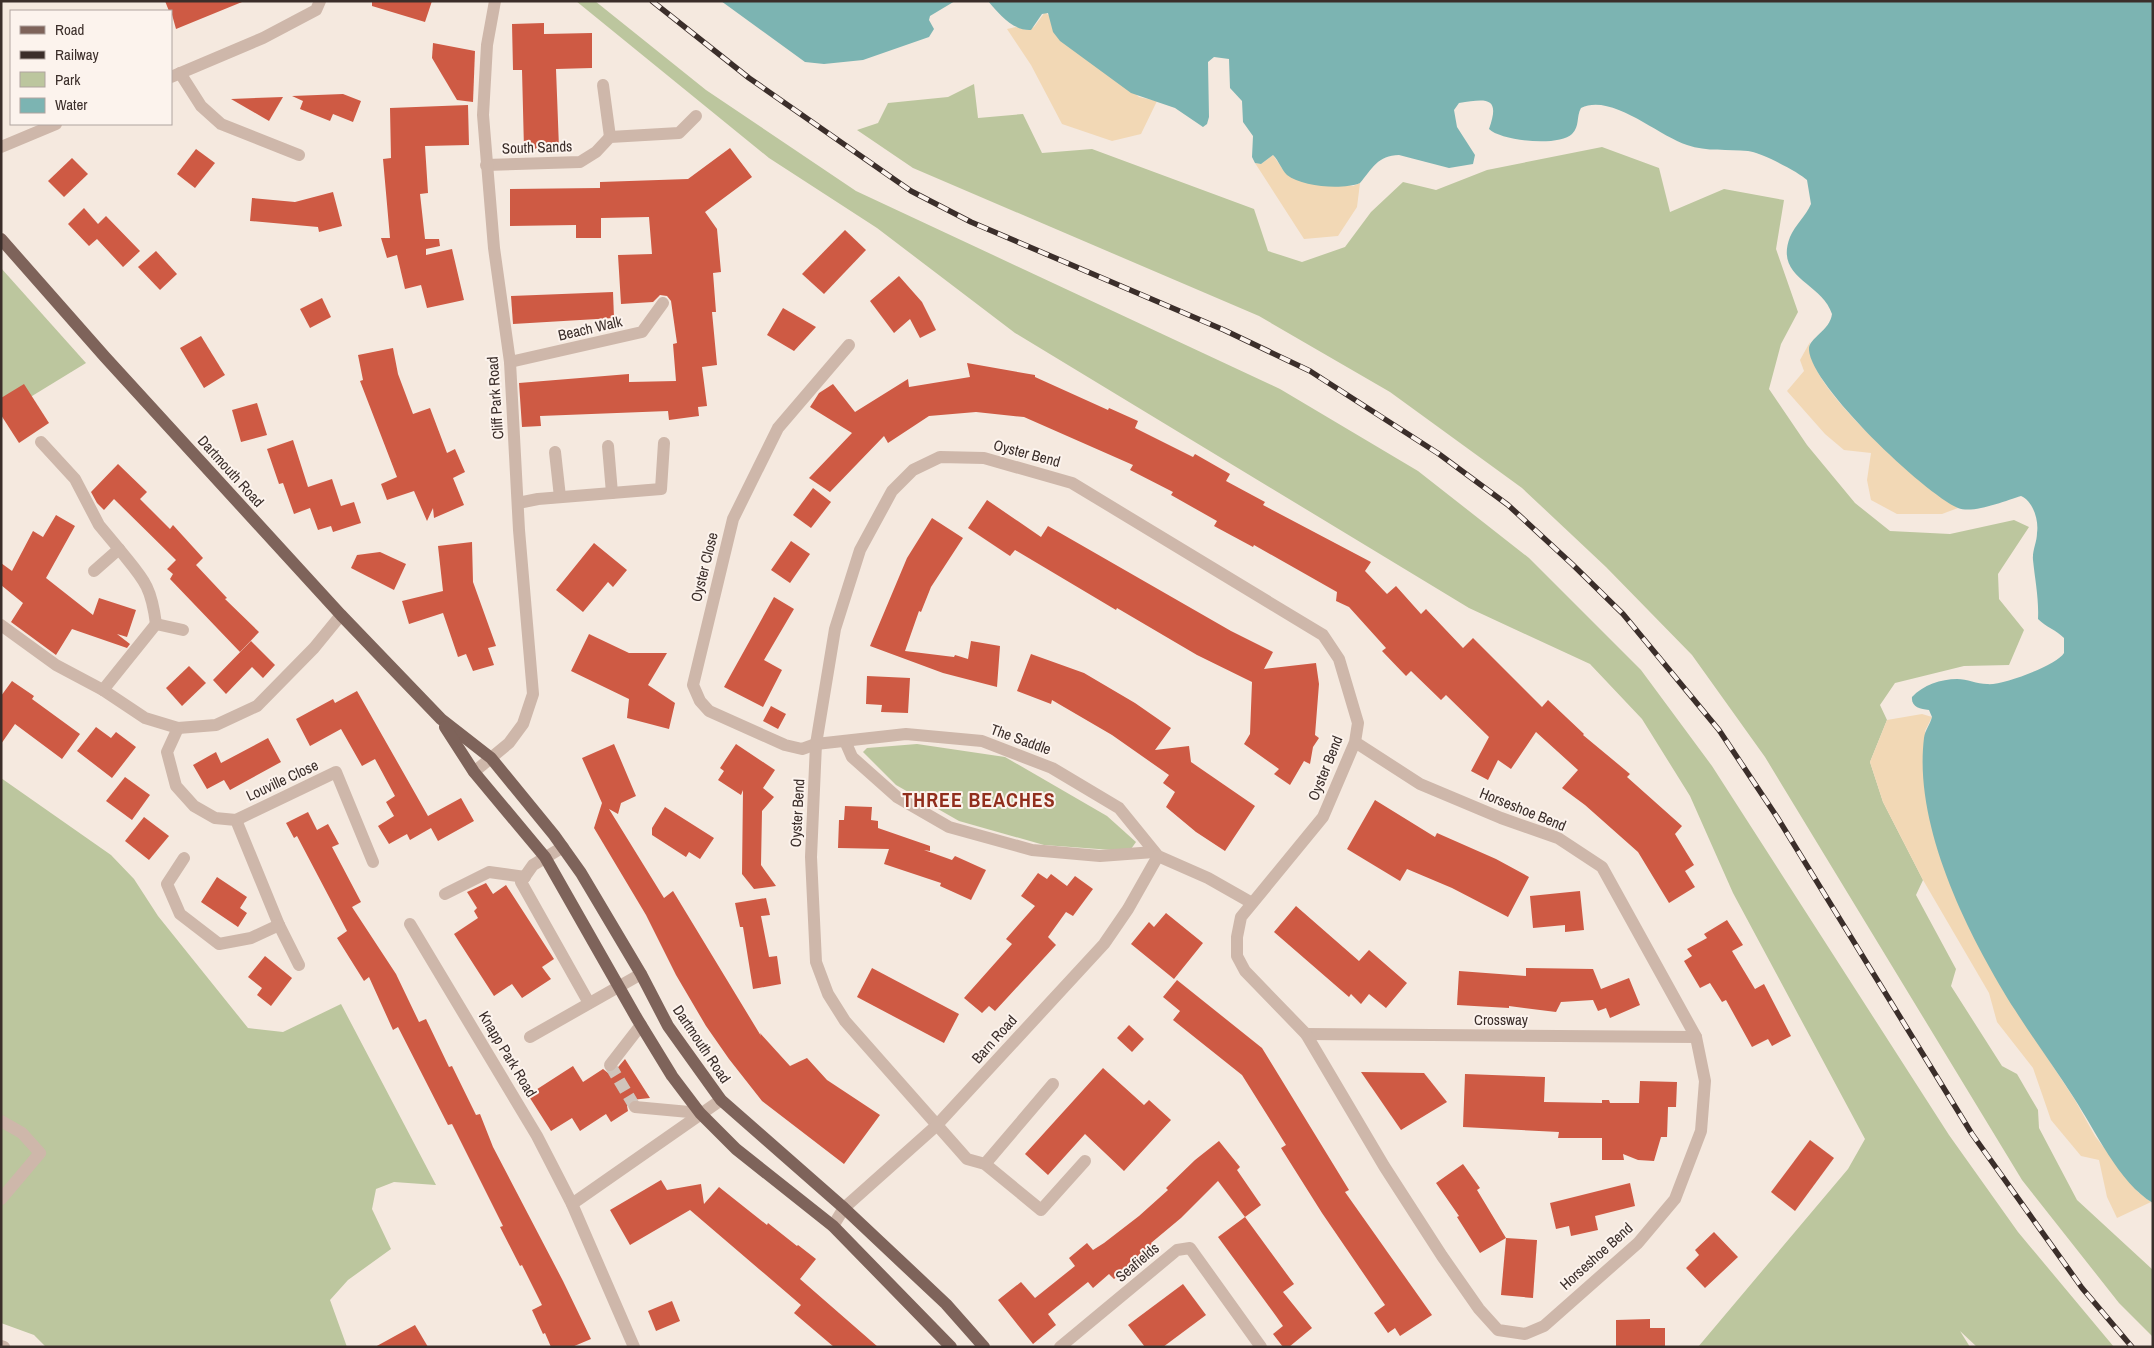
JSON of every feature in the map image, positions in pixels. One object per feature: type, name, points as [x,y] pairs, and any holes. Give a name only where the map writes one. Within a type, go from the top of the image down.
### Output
[{"type":"main road","name":"Dartmouth Road","points":[[1,239],[105,357],[341,615],[441,720],[490,758],[563,848],[586,881],[641,974],[668,1026],[721,1100],[844,1208],[946,1304],[984,1347]]},
{"type":"main road","name":"Dartmouth Road","points":[[441,720],[474,772],[544,857],[672,1076],[700,1113],[736,1149],[833,1226],[951,1347]]},
{"type":"street","points":[[299,155],[221,124],[202,106],[175,75],[263,38],[316,10],[320,1]]},
{"type":"street","name":"Cliff Park Road","points":[[474,772],[509,743],[523,724],[533,694],[518,503],[510,362],[494,248],[483,115],[487,45],[495,1]]},
{"type":"street","points":[[603,85],[610,137],[679,133],[696,116]]},
{"type":"street","points":[[1,147],[54,125]]},
{"type":"street","name":"South Sands","points":[[486,164],[580,162],[596,152],[610,137]]},
{"type":"street","name":"Beach Walk","points":[[510,362],[642,332],[663,304]]},
{"type":"street","name":"Oyster Close","points":[[816,744],[802,750],[785,745],[709,711],[700,701],[693,686],[733,518],[778,428],[849,345]]},
{"type":"street","points":[[41,442],[75,479],[99,525],[148,585],[153,598],[156,624],[103,690]]},
{"type":"street","points":[[518,503],[560,497],[660,489],[664,443]]},
{"type":"street","points":[[608,446],[612,493]]},
{"type":"street","points":[[555,452],[560,497]]},
{"type":"street","name":"Oyster Bend","points":[[1085,1161],[1041,1210],[985,1164],[967,1159],[844,1021],[828,994],[816,962],[811,857],[816,744],[835,629],[860,550],[892,491],[913,470],[940,457],[984,458],[1072,483],[1323,635],[1339,659],[1358,723],[1354,742],[1323,817],[1252,903]]},
{"type":"street","points":[[94,572],[119,549]]},
{"type":"street","points":[[1,625],[56,665],[103,690],[145,718],[178,728],[216,725],[257,706],[314,648],[341,615]]},
{"type":"street","points":[[156,624],[182,630]]},
{"type":"street","name":"Louville Close","points":[[178,728],[167,752],[176,786],[194,806],[215,818],[236,820],[336,772],[373,862]]},
{"type":"street","name":"The Saddle","points":[[816,744],[906,734],[982,742],[1052,768],[1118,808],[1156,854],[1208,878],[1252,903]]},
{"type":"street","name":"The Saddle","points":[[846,741],[852,757],[897,797],[949,827],[1032,850],[1100,856],[1156,854]]},
{"type":"street","name":"Horseshoe Bend","points":[[1252,903],[1241,917],[1237,937],[1237,956],[1244,971],[1306,1034],[1384,1166],[1479,1309],[1498,1330],[1525,1334],[1544,1326],[1638,1243],[1675,1199],[1701,1131],[1705,1081],[1696,1037],[1602,867],[1558,838],[1501,818],[1420,784],[1354,742]]},
{"type":"street","name":"Louville Close","points":[[236,820],[279,925],[299,965]]},
{"type":"street","points":[[563,848],[544,857],[533,865],[521,882],[589,1003]]},
{"type":"street","name":"Barn Road","points":[[833,1226],[844,1208],[936,1126],[1104,944],[1128,909],[1156,854]]},
{"type":"street","points":[[184,858],[167,884],[180,914],[218,944],[251,938],[279,925]]},
{"type":"street","points":[[445,894],[489,872],[525,877]]},
{"type":"street","name":"Knapp Park Road","points":[[410,924],[537,1136],[572,1204],[634,1347]]},
{"type":"street","points":[[530,1037],[641,974]]},
{"type":"street","points":[[610,1065],[641,1025]]},
{"type":"street","name":"Crossway","points":[[1306,1034],[1696,1037]]},
{"type":"street","points":[[985,1164],[1053,1084]]},
{"type":"street","points":[[572,1204],[721,1100]]},
{"type":"street","points":[[635,1107],[700,1113]]},
{"type":"street","points":[[1,1121],[22,1133],[40,1152],[1,1200]]},
{"type":"street","name":"Seafields","points":[[1060,1347],[1177,1250],[1190,1248],[1262,1347]]},
{"type":"green space","points":[[576,1],[595,1],[706,90],[856,191],[1280,389],[1418,471],[1529,558],[1641,670],[1712,766],[1949,1135],[2018,1232],[2114,1347],[1977,1347],[1960,1331],[1970,1347],[1698,1347],[1848,1169],[1865,1139],[1733,893],[1690,796],[1642,719],[1590,664],[1469,608],[1015,333],[877,228],[769,158]]},
{"type":"green space","points":[[974,84],[978,118],[1023,114],[1042,153],[1092,149],[1254,209],[1268,251],[1302,262],[1345,247],[1371,212],[1403,182],[1436,190],[1487,170],[1602,147],[1659,168],[1670,212],[1724,189],[1784,200],[1776,249],[1798,312],[1781,344],[1769,389],[1807,445],[1855,503],[1890,531],[1950,534],[2014,520],[2029,527],[1998,574],[1999,599],[2024,630],[2009,665],[1964,666],[1895,683],[1880,705],[1887,720],[1870,762],[1883,802],[1923,880],[1916,895],[1956,969],[1951,986],[2002,1066],[2017,1074],[2038,1110],[2039,1128],[2077,1200],[2153,1270],[2153,1337],[2119,1303],[2022,1180],[1765,757],[1692,655],[1606,567],[1522,488],[1390,392],[1259,316],[913,168],[857,130],[878,123],[888,103],[948,97]]},
{"type":"green space","points":[[1,268],[86,363],[1,415]]},
{"type":"green space","points":[[917,744],[1005,757],[1107,816],[1136,842],[1131,849],[1112,850],[1044,845],[959,821],[896,785],[863,752],[867,748]]},
{"type":"green space","points":[[1,778],[111,855],[134,879],[158,916],[248,1028],[283,1032],[341,1004],[436,1185],[394,1182],[376,1189],[372,1209],[391,1249],[348,1280],[330,1300],[347,1347],[46,1347],[34,1335],[1,1323]]},
{"type":"sand","points":[[1045,12],[1139,97],[1157,101],[1141,134],[1112,141],[1062,124],[1031,65],[1007,29],[1016,27],[1027,30],[1034,27]]},
{"type":"sand","points":[[1273,155],[1284,171],[1353,186],[1360,183],[1357,207],[1338,236],[1304,239],[1255,163],[1261,164]]},
{"type":"sand","points":[[1810,342],[1812,361],[1825,383],[1844,408],[1868,433],[1919,479],[1958,508],[1942,514],[1897,514],[1871,500],[1867,480],[1871,453],[1844,450],[1825,434],[1787,391],[1804,371],[1800,360]]},
{"type":"sand","points":[[1922,714],[1932,717],[1925,731],[2003,990],[2075,1100],[2095,1136],[2138,1192],[2151,1202],[2117,1218],[2107,1197],[2099,1160],[2081,1156],[2051,1120],[2033,1068],[1997,1022],[1989,993],[1923,880],[1883,802],[1870,762],[1887,720]]},
{"type":"water","points":[[721,1],[955,1],[930,16],[929,20],[934,29],[929,37],[863,60],[824,64],[805,62]]},
{"type":"water","points":[[988,1],[2153,1],[2153,1203],[2129,1183],[2109,1155],[1997,981],[1963,915],[1948,880],[1927,808],[1923,772],[1924,738],[1932,717],[1929,710],[1919,708],[1913,703],[1912,697],[1927,686],[1951,679],[1987,684],[2004,682],[2041,669],[2064,653],[2064,638],[2038,619],[2033,560],[2037,528],[2036,517],[2032,506],[2021,496],[1989,506],[1972,509],[1958,508],[1942,498],[1896,461],[1848,412],[1828,388],[1815,367],[1809,350],[1812,342],[1827,325],[1832,314],[1827,303],[1801,279],[1788,262],[1787,251],[1790,237],[1811,204],[1807,180],[1779,163],[1754,152],[1710,149],[1687,145],[1621,111],[1607,106],[1593,105],[1581,108],[1574,131],[1565,138],[1530,141],[1505,137],[1489,129],[1493,110],[1492,105],[1489,102],[1477,101],[1459,103],[1454,110],[1457,127],[1475,155],[1473,164],[1449,168],[1399,155],[1386,157],[1381,160],[1360,183],[1333,187],[1312,185],[1287,175],[1273,155],[1261,164],[1255,163],[1252,157],[1253,136],[1243,122],[1242,101],[1230,88],[1229,59],[1214,57],[1208,62],[1209,117],[1207,124],[1203,127],[1175,108],[1131,93],[1060,41],[1053,32],[1048,13],[1042,14],[1031,30],[1024,30],[1007,21]]},
{"type":"building","points":[[165,1],[242,1],[176,29],[172,10],[169,10]]},
{"type":"building","points":[[372,1],[432,1],[425,22],[372,6]]},
{"type":"building","points":[[544,23],[544,34],[592,33],[592,68],[556,69],[559,148],[524,149],[522,70],[513,70],[512,24]]},
{"type":"building","points":[[433,43],[475,51],[473,102],[457,100],[432,58]]},
{"type":"building","points":[[343,94],[361,101],[353,122],[333,114],[330,121],[300,109],[303,101],[292,96]]},
{"type":"building","points":[[283,97],[269,121],[231,99]]},
{"type":"building","points":[[468,105],[469,145],[425,146],[428,193],[420,194],[425,239],[439,239],[440,246],[426,249],[426,255],[452,249],[464,300],[427,308],[421,285],[405,289],[397,255],[387,258],[381,238],[390,238],[383,159],[391,158],[390,108]]},
{"type":"building","points":[[730,148],[752,177],[705,212],[717,229],[721,272],[713,273],[716,312],[712,312],[717,365],[702,367],[707,406],[698,407],[699,416],[669,420],[668,411],[540,416],[541,426],[522,427],[519,383],[629,374],[629,382],[676,381],[673,344],[677,343],[671,301],[667,296],[660,295],[653,302],[621,304],[618,255],[652,254],[649,217],[601,218],[601,238],[576,238],[576,225],[510,226],[510,189],[600,188],[600,182],[688,179]]},
{"type":"building","points":[[196,149],[215,163],[195,188],[177,174]]},
{"type":"building","points":[[72,158],[88,174],[64,197],[48,181]]},
{"type":"building","points":[[333,192],[342,226],[319,232],[318,227],[250,221],[252,198],[295,202]]},
{"type":"building","points":[[84,208],[98,224],[106,216],[140,251],[123,267],[97,239],[89,246],[68,224]]},
{"type":"building","points":[[845,230],[866,250],[824,294],[802,274]]},
{"type":"building","points":[[156,251],[177,274],[160,290],[138,267]]},
{"type":"building","points":[[899,276],[922,302],[936,330],[920,338],[910,319],[894,333],[870,301]]},
{"type":"building","points":[[613,292],[614,318],[513,324],[511,296]]},
{"type":"building","points":[[322,298],[331,317],[310,328],[300,309]]},
{"type":"building","points":[[783,308],[816,327],[794,351],[767,335]]},
{"type":"building","points":[[201,336],[225,375],[204,388],[180,348]]},
{"type":"building","points":[[393,348],[398,374],[413,414],[430,408],[447,453],[455,449],[465,472],[453,478],[464,505],[434,518],[433,508],[427,521],[414,491],[387,500],[381,484],[397,477],[360,381],[363,380],[358,355]]},
{"type":"building","points":[[967,363],[1035,375],[1035,377],[1108,410],[1109,408],[1138,421],[1135,428],[1193,457],[1195,454],[1230,474],[1226,481],[1265,502],[1263,505],[1371,562],[1365,571],[1387,594],[1396,586],[1421,614],[1426,609],[1463,648],[1473,638],[1542,707],[1548,700],[1583,735],[1630,774],[1627,777],[1682,826],[1675,834],[1694,865],[1685,871],[1695,887],[1669,903],[1638,852],[1585,805],[1562,788],[1578,770],[1536,732],[1511,769],[1498,760],[1488,780],[1471,771],[1489,737],[1446,695],[1441,700],[1411,671],[1406,676],[1382,651],[1386,648],[1349,607],[1336,601],[1337,592],[1254,545],[1253,547],[1214,526],[1217,521],[1171,495],[1173,492],[1130,470],[1133,465],[1024,417],[976,412],[929,416],[888,443],[884,436],[830,492],[809,478],[852,433],[810,407],[819,393],[833,384],[855,412],[908,379],[909,387],[970,377]]},
{"type":"building","points":[[24,384],[49,423],[19,443],[1,415],[1,398]]},
{"type":"building","points":[[257,403],[267,435],[241,442],[232,410]]},
{"type":"building","points":[[293,440],[308,487],[332,479],[341,506],[354,502],[361,523],[333,532],[331,526],[318,530],[310,508],[294,514],[283,483],[279,484],[267,449]]},
{"type":"building","points":[[118,464],[147,492],[140,499],[170,529],[173,525],[203,558],[196,565],[227,598],[225,599],[259,632],[240,652],[170,579],[173,574],[167,569],[176,560],[114,499],[104,510],[97,503],[91,492]]},
{"type":"building","points":[[813,488],[831,502],[811,528],[793,515]]},
{"type":"building","points":[[987,500],[1041,537],[1048,526],[1231,631],[1273,652],[1264,669],[1316,663],[1319,684],[1315,735],[1319,738],[1313,747],[1310,764],[1304,761],[1290,785],[1274,774],[1279,769],[1244,744],[1250,734],[1252,682],[1197,655],[1117,608],[1116,610],[1015,550],[1010,556],[968,528]]},
{"type":"building","points":[[56,515],[75,526],[46,578],[93,615],[99,598],[136,610],[127,637],[117,634],[130,644],[127,648],[72,629],[56,655],[11,622],[23,603],[1,585],[1,563],[12,571],[33,531],[43,537]]},
{"type":"building","points":[[932,518],[963,538],[931,587],[921,612],[919,611],[905,651],[954,657],[955,655],[968,659],[971,641],[1000,646],[997,687],[943,673],[870,646],[907,558]]},
{"type":"building","points":[[791,541],[810,554],[790,583],[771,570]]},
{"type":"building","points":[[472,542],[473,582],[496,646],[488,648],[494,665],[473,671],[466,654],[458,657],[443,613],[409,624],[402,601],[443,591],[438,546]]},
{"type":"building","points":[[594,543],[627,570],[613,587],[608,582],[583,612],[556,590]]},
{"type":"building","points":[[380,552],[406,564],[394,590],[351,568],[357,555]]},
{"type":"building","points":[[774,597],[794,609],[764,660],[782,670],[763,707],[724,687]]},
{"type":"building","points":[[589,634],[629,653],[667,653],[648,685],[675,703],[669,729],[627,718],[629,699],[571,671]]},
{"type":"building","points":[[251,641],[275,665],[263,678],[252,667],[226,694],[213,680]]},
{"type":"building","points":[[1031,654],[1084,673],[1135,703],[1171,728],[1155,750],[1189,746],[1191,762],[1255,806],[1225,851],[1196,832],[1166,807],[1175,792],[1163,783],[1169,775],[1112,735],[1052,700],[1051,704],[1017,691]]},
{"type":"building","points":[[189,666],[206,683],[182,706],[166,688]]},
{"type":"building","points":[[867,676],[910,678],[908,713],[881,712],[882,705],[866,704]]},
{"type":"building","points":[[12,681],[34,696],[32,699],[80,734],[62,759],[15,724],[1,744],[1,696]]},
{"type":"building","points":[[357,691],[428,816],[461,798],[474,821],[438,841],[431,828],[410,840],[407,834],[389,844],[378,826],[394,816],[386,802],[395,796],[375,759],[362,766],[341,729],[310,746],[296,719],[333,699],[335,703]]},
{"type":"building","points":[[771,706],[786,714],[778,729],[763,721]]},
{"type":"building","points":[[96,727],[111,738],[116,732],[136,747],[112,778],[77,751]]},
{"type":"building","points":[[268,738],[281,762],[230,790],[224,780],[207,789],[193,765],[216,752],[221,763]]},
{"type":"building","points":[[614,744],[636,796],[621,803],[618,814],[609,809],[664,898],[673,891],[761,1036],[760,1033],[790,1066],[807,1058],[827,1080],[880,1115],[844,1164],[762,1101],[729,1059],[706,1026],[676,975],[646,915],[594,828],[602,803],[582,758]]},
{"type":"building","points":[[736,744],[775,770],[763,788],[774,797],[762,811],[761,865],[776,886],[754,889],[742,874],[743,790],[741,795],[718,780],[724,771],[720,768]]},
{"type":"building","points":[[125,777],[150,795],[132,820],[106,801]]},
{"type":"building","points":[[1375,800],[1435,837],[1437,833],[1496,859],[1529,877],[1508,917],[1452,888],[1407,869],[1400,881],[1347,849]]},
{"type":"building","points":[[845,806],[872,807],[871,820],[878,821],[878,828],[930,846],[930,851],[924,850],[952,860],[955,856],[986,870],[971,900],[940,886],[941,883],[884,864],[889,849],[838,848],[839,820],[844,820]]},
{"type":"building","points":[[665,807],[714,838],[700,859],[689,852],[686,857],[652,835],[652,828]]},
{"type":"building","points":[[308,812],[317,830],[328,824],[339,844],[332,847],[361,902],[352,907],[396,974],[419,1022],[426,1019],[449,1067],[452,1066],[476,1115],[480,1114],[493,1147],[591,1339],[572,1347],[551,1347],[545,1333],[543,1334],[532,1310],[542,1305],[500,1227],[503,1226],[452,1124],[448,1125],[398,1027],[393,1030],[369,977],[364,981],[337,938],[347,931],[297,836],[294,838],[286,823]]},
{"type":"building","points":[[144,817],[169,836],[149,860],[125,841]]},
{"type":"building","points":[[1038,873],[1047,879],[1051,874],[1067,886],[1075,876],[1093,889],[1073,916],[1066,912],[1048,937],[1056,945],[995,1011],[989,1006],[982,1013],[964,998],[1012,944],[1006,939],[1035,906],[1021,896]]},
{"type":"building","points":[[217,877],[247,897],[240,908],[247,913],[238,927],[201,902]]},
{"type":"building","points":[[486,883],[493,894],[506,885],[554,959],[542,967],[551,979],[522,998],[512,984],[494,996],[454,934],[478,918],[474,911],[477,908],[467,892]]},
{"type":"building","points":[[1580,891],[1584,930],[1565,932],[1565,925],[1533,928],[1530,896]]},
{"type":"building","points":[[766,898],[770,915],[761,916],[769,957],[777,956],[781,984],[753,989],[743,927],[740,927],[735,903]]},
{"type":"building","points":[[1296,906],[1359,961],[1369,950],[1407,983],[1386,1008],[1369,994],[1361,1004],[1351,994],[1349,997],[1274,932]]},
{"type":"building","points":[[1166,913],[1203,943],[1174,979],[1131,944],[1149,922],[1154,927]]},
{"type":"building","points":[[1727,920],[1743,945],[1732,951],[1755,989],[1764,984],[1791,1036],[1772,1046],[1768,1039],[1752,1047],[1726,1000],[1722,1002],[1710,983],[1700,988],[1684,961],[1692,956],[1687,949],[1707,938],[1704,934]]},
{"type":"building","points":[[265,956],[292,978],[271,1006],[257,995],[262,988],[248,977]]},
{"type":"building","points":[[872,968],[959,1014],[944,1043],[857,997]]},
{"type":"building","points":[[1526,968],[1593,969],[1601,989],[1629,978],[1640,1005],[1610,1018],[1606,1008],[1598,1011],[1593,1000],[1561,1002],[1556,1012],[1509,1006],[1509,1008],[1457,1005],[1459,971],[1526,976]]},
{"type":"building","points":[[1177,980],[1262,1048],[1349,1190],[1345,1192],[1432,1315],[1400,1336],[1395,1328],[1388,1333],[1374,1313],[1385,1305],[1322,1213],[1281,1148],[1286,1145],[1242,1075],[1173,1020],[1180,1011],[1163,997]]},
{"type":"building","points":[[1129,1025],[1144,1039],[1132,1052],[1117,1038]]},
{"type":"building","points":[[625,1059],[650,1098],[631,1100],[627,1106],[628,1111],[611,1122],[606,1114],[580,1131],[572,1118],[551,1131],[528,1095],[573,1066],[583,1082],[603,1069],[608,1073],[614,1072]]},
{"type":"building","points":[[1103,1068],[1144,1105],[1149,1100],[1171,1120],[1124,1171],[1085,1134],[1048,1175],[1025,1154]]},
{"type":"building","points":[[1361,1072],[1424,1073],[1447,1102],[1401,1130]]},
{"type":"building","points":[[1465,1074],[1545,1077],[1544,1102],[1602,1103],[1602,1100],[1609,1100],[1610,1103],[1639,1103],[1640,1081],[1677,1082],[1676,1107],[1668,1107],[1667,1137],[1661,1137],[1654,1161],[1638,1160],[1623,1154],[1624,1160],[1602,1160],[1602,1138],[1558,1138],[1559,1132],[1463,1127]]},
{"type":"building","points":[[1810,1140],[1834,1158],[1795,1211],[1771,1192]]},
{"type":"building","points":[[1219,1141],[1240,1167],[1237,1170],[1261,1205],[1245,1217],[1218,1181],[1181,1218],[1151,1243],[1154,1247],[1114,1279],[1109,1274],[1093,1288],[1088,1282],[1048,1314],[1056,1325],[1033,1344],[998,1300],[1021,1282],[1035,1298],[1075,1266],[1069,1258],[1087,1243],[1093,1250],[1139,1216],[1168,1190],[1166,1188],[1195,1160]]},
{"type":"building","points":[[1463,1164],[1480,1188],[1477,1190],[1506,1238],[1480,1253],[1457,1217],[1459,1216],[1436,1183]]},
{"type":"building","points":[[661,1180],[667,1190],[701,1184],[704,1204],[719,1187],[767,1225],[768,1223],[798,1245],[816,1259],[800,1279],[878,1347],[834,1347],[794,1313],[801,1305],[690,1210],[630,1245],[610,1210]]},
{"type":"building","points":[[1630,1183],[1635,1206],[1595,1216],[1598,1230],[1571,1236],[1569,1226],[1556,1229],[1550,1203]]},
{"type":"building","points":[[1245,1217],[1294,1284],[1283,1292],[1312,1328],[1289,1347],[1283,1347],[1273,1334],[1283,1326],[1218,1237]]},
{"type":"building","points":[[1714,1232],[1738,1257],[1705,1288],[1686,1268],[1699,1255],[1695,1250]]},
{"type":"building","points":[[1506,1238],[1537,1240],[1533,1298],[1501,1295]]},
{"type":"building","points":[[1183,1284],[1206,1315],[1163,1347],[1145,1347],[1128,1325]]},
{"type":"building","points":[[672,1301],[680,1321],[656,1331],[648,1311]]},
{"type":"building","points":[[1650,1319],[1650,1328],[1665,1328],[1665,1347],[1616,1347],[1616,1320]]},
{"type":"building","points":[[415,1325],[428,1347],[375,1347]]},
{"type":"tunnel","points":[[610,1065],[635,1107]]},
{"type":"railway","points":[[652,1],[749,78],[911,191],[971,222],[1224,330],[1310,371],[1439,454],[1508,505],[1623,614],[1719,730],[1777,817],[1972,1134],[2082,1288],[2132,1347]]},
{"type":"district","name":"THREE BEACHES","points":[[979,799]]}]
